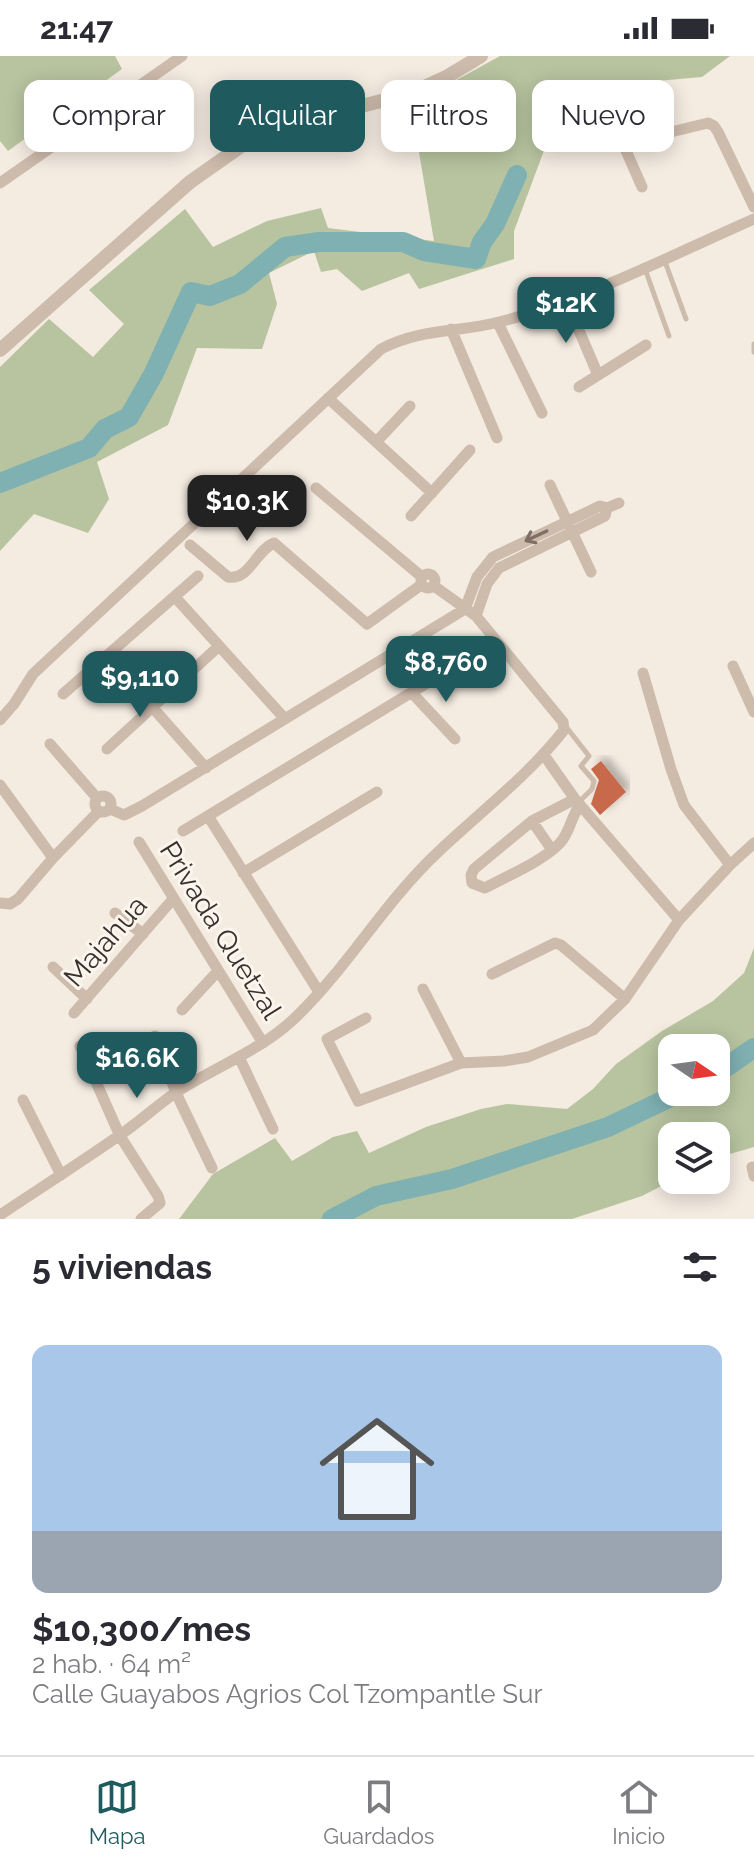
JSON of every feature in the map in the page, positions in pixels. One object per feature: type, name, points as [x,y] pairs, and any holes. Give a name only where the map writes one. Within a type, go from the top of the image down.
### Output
[{"type":"street","points":[[0,183],[182,56]]},
{"type":"street","points":[[0,350],[190,182],[244,144],[282,126],[409,94],[481,56]]},
{"type":"street","points":[[642,187],[624,146],[708,123],[718,132],[754,207]]},
{"type":"street","points":[[0,720],[33,674],[381,349],[401,339],[498,323],[566,300],[754,219]]},
{"type":"street","points":[[566,300],[598,375]]},
{"type":"street","points":[[498,323],[542,413]]},
{"type":"street","points":[[451,329],[497,438]]},
{"type":"street","points":[[579,387],[646,345]]},
{"type":"street","points":[[328,398],[432,493]]},
{"type":"street","points":[[377,441],[410,406]]},
{"type":"street","points":[[411,516],[470,450]]},
{"type":"street","points":[[550,485],[591,572]]},
{"type":"street","points":[[0,1215],[120,1136],[176,1093],[263,1043],[297,1016],[348,959],[387,906],[436,854],[544,755],[564,726],[476,616],[426,583],[316,488]]},
{"type":"street","points":[[50,744],[97,798],[95,808],[124,815],[465,609],[487,573],[570,527],[605,516],[607,508],[619,503]]},
{"type":"street","points":[[190,545],[234,579],[241,576],[267,546],[274,543],[367,624],[426,583]]},
{"type":"street","points":[[476,616],[487,573]]},
{"type":"street","points":[[63,694],[198,576]]},
{"type":"street","points":[[175,597],[285,719]]},
{"type":"street","points":[[107,749],[219,646]]},
{"type":"street","points":[[108,657],[206,768]]},
{"type":"street","points":[[733,666],[754,712]]},
{"type":"street","points":[[643,673],[684,805],[730,865]]},
{"type":"street","points":[[183,831],[427,683]]},
{"type":"street","points":[[412,693],[455,739]]},
{"type":"street","points":[[544,755],[578,802],[679,920]]},
{"type":"street","points":[[0,785],[53,858]]},
{"type":"street","points":[[243,873],[377,792]]},
{"type":"street","points":[[578,802],[566,836],[552,850],[485,888],[472,883],[474,869],[532,821],[578,802]]},
{"type":"street","points":[[0,903],[10,904],[18,899],[53,858],[104,810]]},
{"type":"street","points":[[208,816],[319,992]]},
{"type":"street","points":[[532,821],[552,850]]},
{"type":"street","name":"Privada Quetzal","points":[[139,842],[263,1043]]},
{"type":"street","points":[[366,1018],[327,1039],[358,1101],[461,1063],[528,1057],[593,1030],[625,999],[679,920],[754,843]]},
{"type":"street","name":"Majahua","points":[[74,1013],[173,899]]},
{"type":"street","points":[[115,913],[143,934]]},
{"type":"street","points":[[492,974],[555,943],[625,999]]},
{"type":"street","points":[[53,967],[87,999]]},
{"type":"street","points":[[182,1010],[218,971]]},
{"type":"street","points":[[423,989],[461,1063]]},
{"type":"street","points":[[155,1036],[176,1093],[212,1168]]},
{"type":"street","points":[[80,1046],[120,1136],[160,1203],[141,1219]]},
{"type":"street","points":[[239,1057],[273,1129]]},
{"type":"street","points":[[23,1100],[61,1175]]},
{"type":"lane","points":[[664,258],[686,319]]},
{"type":"lane","points":[[644,267],[669,336]]},
{"type":"lane","points":[[754,344],[754,352]]},
{"type":"lane","points":[[564,726],[589,756],[581,766],[594,781],[592,789],[578,802]]},
{"type":"green space","points":[[0,56],[115,56],[122,69],[107,80],[24,80],[24,139],[8,151],[0,141]]},
{"type":"green space","points":[[500,56],[730,56],[702,77],[668,80],[532,80],[532,152],[543,152],[514,231],[514,259],[419,289],[409,273],[362,291],[337,269],[321,272],[314,251],[269,273],[277,304],[262,349],[197,348],[168,425],[97,462],[109,499],[88,533],[34,514],[0,551],[0,367],[49,319],[93,357],[124,324],[89,290],[185,209],[213,247],[267,221],[321,208],[328,228],[434,241],[419,152],[516,152],[516,80],[456,80]]},
{"type":"green space","points":[[754,948],[754,1147],[730,1154],[730,1122],[658,1122],[658,1188],[642,1196],[572,1219],[179,1219],[213,1174],[275,1138],[292,1161],[333,1137],[357,1131],[369,1153],[426,1127],[481,1109],[507,1104],[567,1109],[593,1089],[616,1064],[662,1031],[713,1001],[744,973]]},
{"type":"building","points":[[601,761],[626,792],[600,815],[591,804],[599,780],[591,769]]},
{"type":"waterway","points":[[0,483],[89,448],[105,429],[129,417],[154,373],[191,292],[210,296],[240,284],[285,247],[319,242],[403,242],[424,251],[476,259],[517,175]]},
{"type":"waterway","points":[[730,1064],[754,1048]]},
{"type":"waterway","points":[[332,1219],[376,1196],[452,1179],[608,1127],[658,1103]]}]
